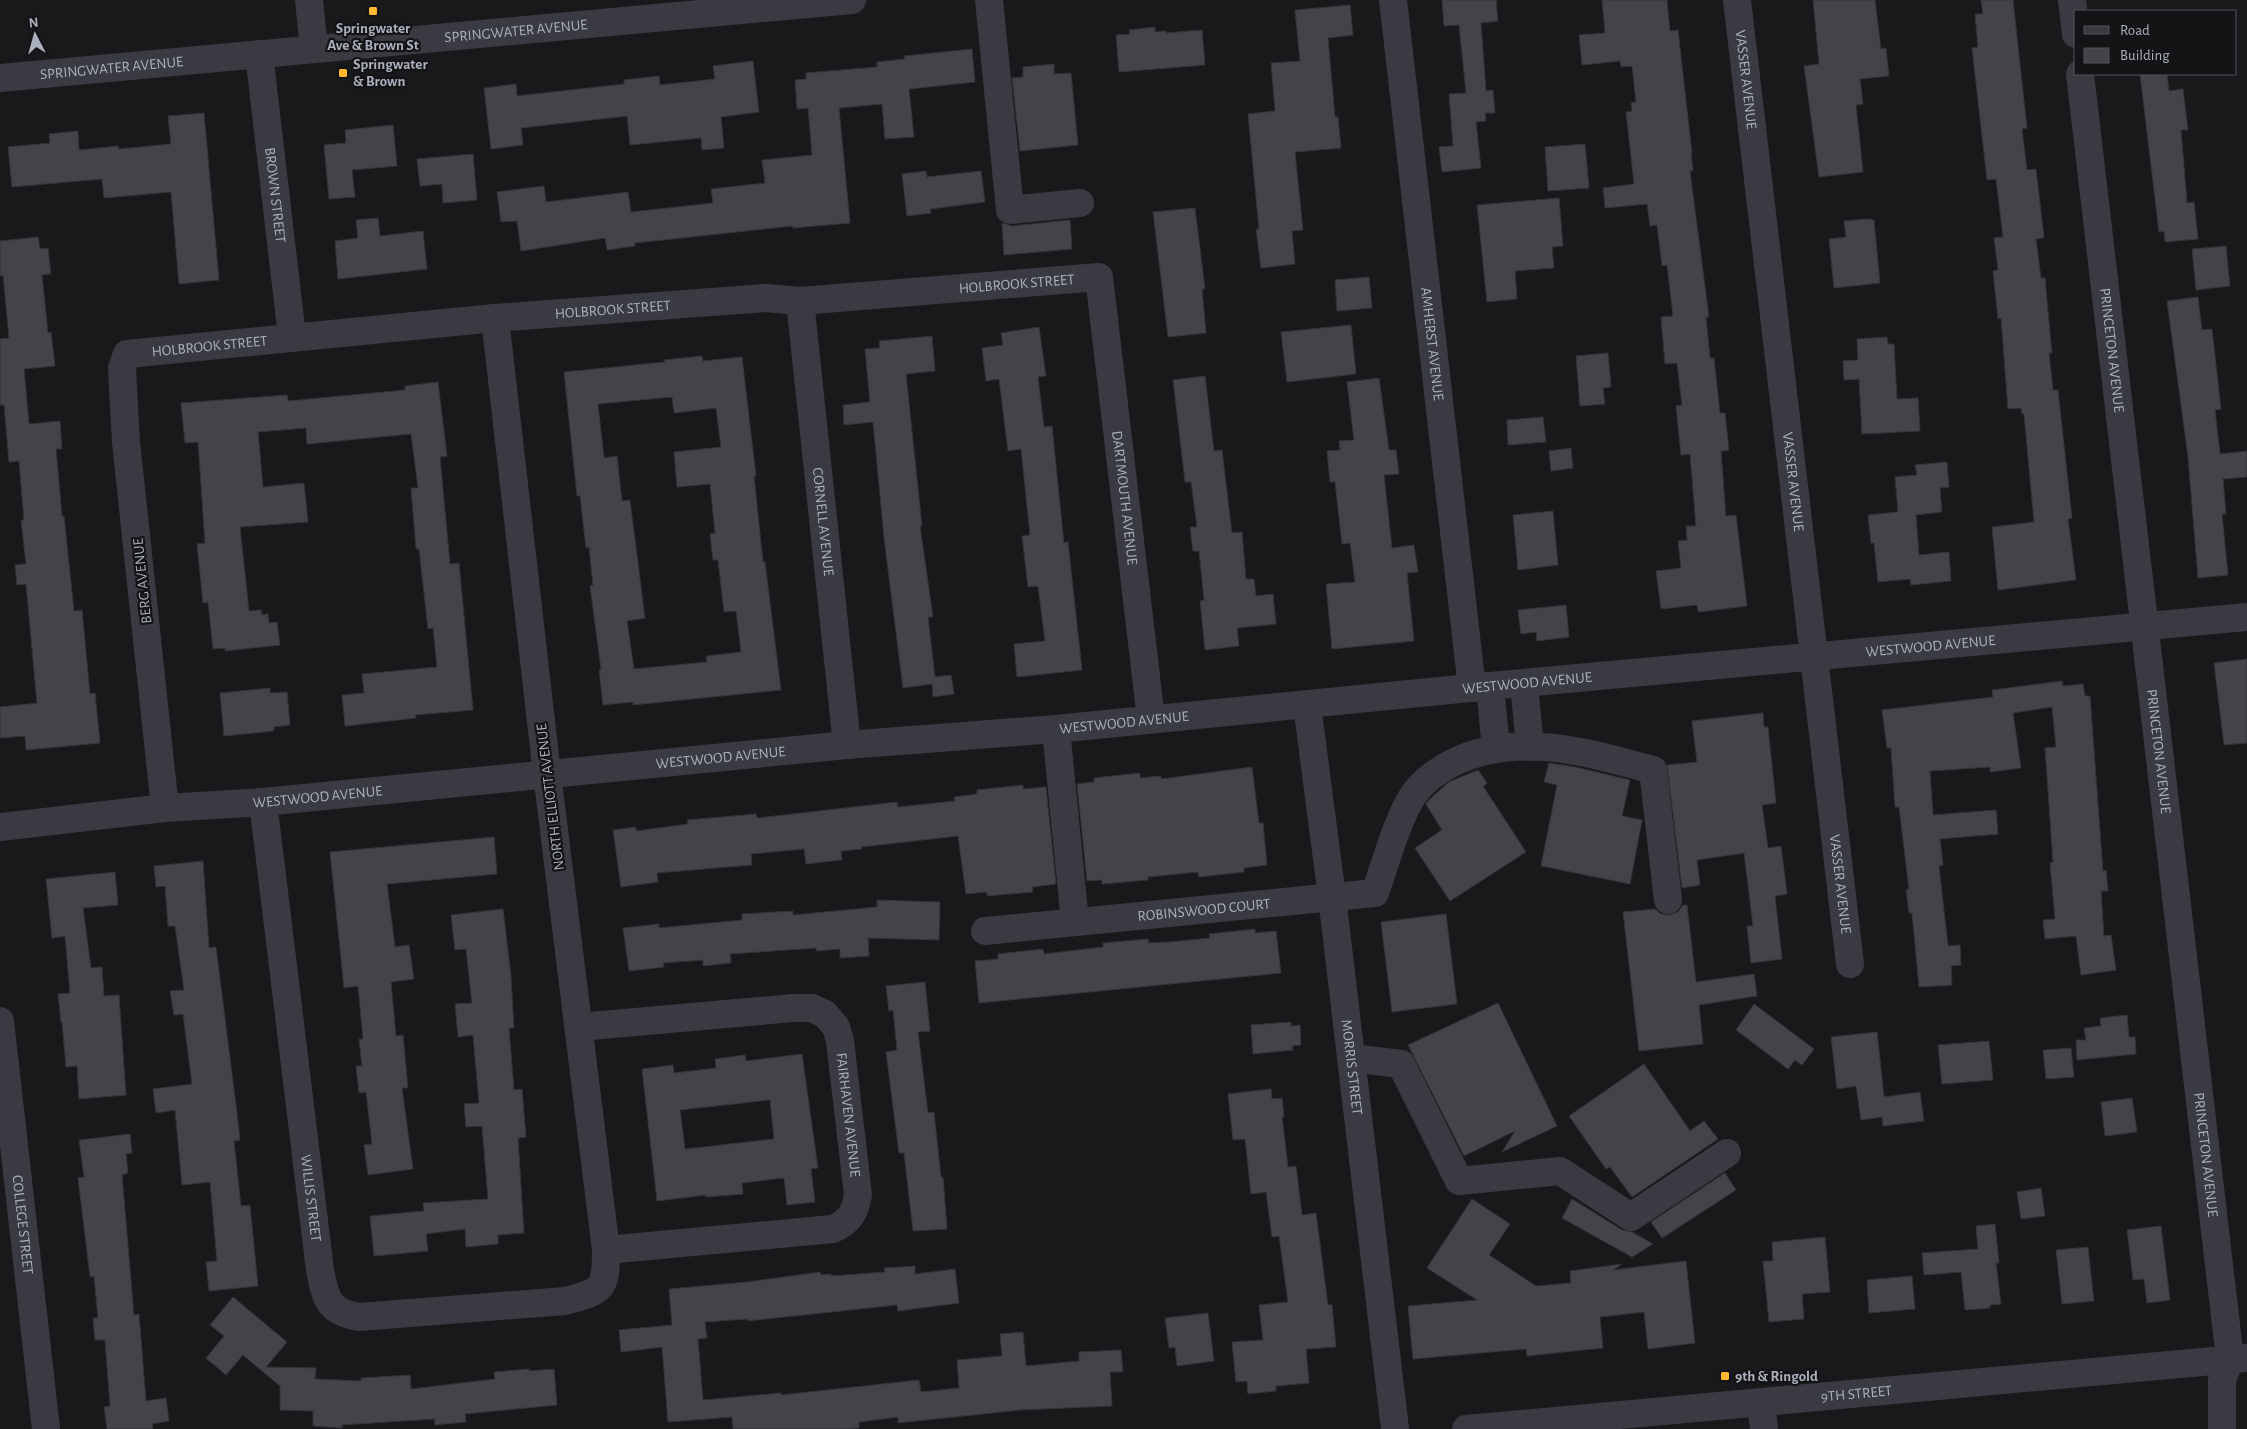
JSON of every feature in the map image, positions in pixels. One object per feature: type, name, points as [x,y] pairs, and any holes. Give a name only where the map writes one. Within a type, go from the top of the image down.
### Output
[{"type":"street","points":[[309,0],[314,49]]},
{"type":"street","name":"SPRINGWATER AVENUE","points":[[0,78],[852,0]]},
{"type":"street","points":[[989,0],[1010,210],[1080,203]]},
{"type":"street","name":"AMHERST AVENUE","points":[[1393,0],[1481,687],[1496,748]]},
{"type":"street","name":"VASSER AVENUE","points":[[1737,0],[1850,964]]},
{"type":"street","points":[[2072,0],[2074,17]]},
{"type":"street","name":"BROWN STREET","points":[[259,54],[292,336]]},
{"type":"street","name":"PRINCETON AVENUE","points":[[2080,75],[2146,628],[2239,1358],[2222,1380],[2222,1429]]},
{"type":"street","name":"HOLBROOK STREET","points":[[127,354],[292,336],[495,318],[766,298],[800,301],[1099,277]]},
{"type":"street","name":"DARTMOUTH AVENUE","points":[[1099,277],[1152,719]]},
{"type":"street","name":"CORNELL AVENUE","points":[[800,301],[846,745]]},
{"type":"street","name":"NORTH ELLIOTT AVENUE","points":[[495,318],[547,774],[606,1263]]},
{"type":"street","name":"BERG AVENUE","points":[[127,354],[122,368],[126,442],[165,808]]},
{"type":"street","name":"WESTWOOD AVENUE","points":[[0,827],[165,808],[263,802],[846,745],[1307,706],[1481,687],[2146,628],[2247,617]]},
{"type":"street","points":[[1524,684],[1530,746]]},
{"type":"street","name":"MORRIS STREET","points":[[1307,706],[1332,897],[1395,1429]]},
{"type":"street","points":[[1056,728],[1075,922]]},
{"type":"street","points":[[1496,748],[1530,746],[1583,751],[1652,770],[1668,900]]},
{"type":"street","name":"ROBINSWOOD COURT","points":[[985,931],[1375,893],[1406,806],[1421,785],[1431,775],[1460,759],[1496,748]]},
{"type":"street","name":"WILLIS STREET","points":[[263,802],[320,1270],[325,1296],[332,1306],[342,1314],[360,1317],[565,1301],[596,1291],[603,1284],[606,1263]]},
{"type":"street","name":"FAIRHAVEN AVENUE","points":[[579,1027],[793,1008],[812,1008],[825,1014],[836,1028],[844,1064],[858,1195],[852,1214],[845,1224],[832,1229],[606,1263]]},
{"type":"street","name":"COLLEGE STREET","points":[[0,1021],[46,1429]]},
{"type":"street","points":[[1351,1058],[1401,1064],[1458,1181],[1560,1171],[1631,1217],[1727,1152]]},
{"type":"street","name":"9TH STREET","points":[[1466,1429],[1762,1416],[2239,1358]]},
{"type":"building","points":[[1442,0],[1496,0],[1498,21],[1481,23],[1486,91],[1493,90],[1495,113],[1485,113],[1486,121],[1476,122],[1481,168],[1442,172],[1439,147],[1453,146],[1449,94],[1466,93],[1459,25],[1444,26]]},
{"type":"building","points":[[1602,0],[1667,0],[1670,31],[1678,30],[1692,153],[1693,171],[1690,171],[1709,317],[1706,317],[1710,358],[1714,358],[1720,413],[1725,413],[1729,450],[1721,451],[1726,516],[1736,515],[1747,606],[1698,612],[1697,605],[1661,609],[1656,571],[1681,568],[1678,541],[1687,540],[1686,526],[1696,526],[1690,454],[1681,455],[1676,406],[1682,405],[1677,363],[1665,364],[1661,317],[1673,316],[1667,265],[1662,266],[1657,225],[1650,226],[1647,204],[1605,208],[1603,188],[1634,184],[1626,112],[1632,111],[1631,103],[1636,102],[1632,66],[1621,67],[1620,61],[1582,65],[1579,35],[1605,33]]},
{"type":"building","points":[[1813,0],[1875,0],[1881,49],[1886,48],[1889,76],[1860,79],[1863,104],[1856,105],[1863,172],[1819,177],[1804,66],[1819,64]]},
{"type":"building","points":[[1981,0],[2013,0],[2027,128],[2022,129],[2027,170],[2036,169],[2044,238],[2036,239],[2041,278],[2045,278],[2052,353],[2049,353],[2053,390],[2058,390],[2072,518],[2068,519],[2076,580],[1998,590],[1992,527],[2034,522],[2024,414],[2022,414],[2021,408],[2008,409],[2001,318],[1998,319],[1993,271],[1998,270],[1994,238],[2003,237],[1996,179],[1987,180],[1972,48],[1978,47],[1975,14],[1983,14]]},
{"type":"building","points":[[1350,5],[1353,35],[1328,38],[1335,117],[1338,117],[1341,148],[1295,152],[1303,230],[1292,231],[1295,264],[1261,268],[1256,229],[1259,229],[1248,114],[1275,111],[1271,63],[1300,61],[1295,10]]},
{"type":"building","points":[[1155,27],[1155,32],[1166,31],[1166,33],[1202,30],[1205,65],[1119,72],[1116,35],[1130,34],[1129,30]]},
{"type":"building","points":[[972,49],[975,82],[909,89],[914,137],[885,139],[882,104],[839,108],[850,223],[793,228],[793,226],[635,243],[635,246],[607,250],[605,238],[521,251],[517,221],[501,222],[497,192],[544,186],[546,202],[628,192],[631,212],[713,203],[711,189],[765,183],[762,160],[812,155],[808,108],[797,109],[795,80],[806,79],[806,73],[877,67],[877,62],[905,59],[904,56]]},
{"type":"building","points":[[753,61],[759,112],[721,117],[724,148],[702,150],[701,138],[630,145],[627,116],[521,128],[523,145],[491,149],[484,88],[516,84],[517,96],[624,84],[624,80],[659,76],[660,85],[715,79],[713,66]]},
{"type":"building","points":[[1054,64],[1054,74],[1071,73],[1078,145],[1020,151],[1012,78],[1023,77],[1023,67]]},
{"type":"building","points":[[2140,75],[2167,75],[2169,91],[2183,89],[2188,130],[2181,130],[2187,203],[2194,202],[2198,239],[2165,242],[2164,231],[2159,232]]},
{"type":"building","points":[[204,113],[219,280],[179,284],[171,192],[104,198],[102,179],[12,187],[8,147],[50,143],[49,134],[78,131],[79,150],[118,146],[119,149],[171,144],[168,116]]},
{"type":"building","points":[[393,125],[397,166],[352,170],[355,197],[329,199],[324,145],[346,143],[345,130]]},
{"type":"building","points":[[1585,144],[1589,188],[1548,191],[1545,147]]},
{"type":"building","points":[[473,154],[477,200],[443,203],[442,184],[420,186],[417,159]]},
{"type":"building","points":[[926,171],[927,177],[981,171],[985,202],[930,209],[931,213],[907,216],[902,174]]},
{"type":"building","points":[[1559,198],[1563,246],[1552,247],[1554,268],[1515,271],[1517,299],[1487,302],[1477,205]]},
{"type":"building","points":[[1195,208],[1205,289],[1202,289],[1206,333],[1168,337],[1153,212]]},
{"type":"building","points":[[378,218],[380,236],[423,231],[427,269],[338,279],[335,241],[358,238],[356,220]]},
{"type":"building","points":[[1070,220],[1072,249],[1004,255],[1002,223],[1012,226]]},
{"type":"building","points":[[1874,220],[1880,283],[1834,288],[1829,239],[1846,237],[1844,221]]},
{"type":"building","points":[[38,237],[40,249],[48,248],[51,274],[42,275],[48,333],[51,332],[55,366],[24,369],[29,424],[60,421],[62,449],[56,449],[62,516],[64,516],[74,611],[82,610],[90,694],[95,693],[100,743],[26,750],[25,736],[0,738],[0,707],[37,703],[26,584],[17,585],[15,565],[26,564],[21,520],[24,520],[19,461],[9,462],[4,405],[0,405],[0,339],[9,338],[3,275],[0,276],[0,241]]},
{"type":"building","points":[[2226,246],[2230,286],[2196,290],[2192,249]]},
{"type":"building","points":[[1369,277],[1372,308],[1337,311],[1335,280]]},
{"type":"building","points":[[2198,297],[2202,330],[2212,329],[2221,409],[2215,410],[2220,454],[2247,451],[2247,477],[2223,479],[2226,514],[2222,514],[2228,575],[2198,578],[2188,457],[2167,301]]},
{"type":"building","points":[[1351,325],[1356,374],[1287,382],[1281,332]]},
{"type":"building","points":[[1039,327],[1046,376],[1038,377],[1044,427],[1052,426],[1064,543],[1068,542],[1082,670],[1017,677],[1014,644],[1045,641],[1038,586],[1028,587],[1022,536],[1030,535],[1021,449],[1008,451],[999,379],[986,381],[982,348],[1003,345],[1001,333]]},
{"type":"building","points":[[932,336],[935,371],[906,374],[922,526],[920,526],[933,617],[928,617],[935,677],[951,675],[954,694],[933,697],[932,684],[903,688],[884,538],[873,422],[844,425],[843,405],[870,402],[865,349],[880,348],[879,341]]},
{"type":"building","points":[[1887,337],[1888,344],[1894,344],[1897,399],[1918,398],[1920,431],[1862,434],[1859,379],[1844,380],[1843,361],[1858,360],[1857,339]]},
{"type":"building","points":[[1608,353],[1611,387],[1603,388],[1605,404],[1580,406],[1576,356]]},
{"type":"building","points":[[702,356],[703,361],[742,357],[756,476],[754,476],[763,562],[765,562],[781,690],[633,705],[633,702],[603,705],[599,670],[601,669],[590,586],[593,585],[589,547],[586,548],[580,496],[577,496],[564,372],[665,362],[664,360]],"holes":[[[672,397],[674,413],[716,408],[721,447],[674,452],[677,487],[710,484],[715,533],[710,534],[713,560],[718,560],[724,612],[736,611],[741,652],[706,656],[707,662],[634,669],[627,621],[645,618],[630,500],[622,501],[617,456],[604,458],[598,404]]]},
{"type":"building","points":[[1205,376],[1214,451],[1222,450],[1232,533],[1242,532],[1246,579],[1254,579],[1256,596],[1273,594],[1276,624],[1237,628],[1239,646],[1205,650],[1200,601],[1204,600],[1199,551],[1193,551],[1190,527],[1197,527],[1191,482],[1185,482],[1173,380]]},
{"type":"building","points":[[1379,378],[1389,450],[1396,450],[1399,474],[1384,475],[1392,548],[1414,545],[1418,572],[1407,573],[1414,641],[1332,649],[1326,584],[1355,582],[1350,543],[1342,544],[1335,482],[1330,482],[1327,451],[1340,450],[1339,441],[1354,440],[1347,382]]},
{"type":"building","points":[[438,382],[447,456],[440,457],[450,564],[459,563],[473,710],[415,715],[416,718],[345,726],[342,695],[364,693],[362,674],[437,667],[433,628],[428,629],[419,549],[416,549],[411,488],[418,488],[411,434],[307,444],[306,428],[258,432],[263,487],[304,483],[308,522],[240,527],[249,611],[261,610],[262,615],[268,614],[269,623],[277,622],[280,645],[225,651],[225,648],[213,649],[208,602],[203,603],[197,544],[205,543],[198,442],[185,443],[181,403],[287,395],[288,401],[405,390],[405,386]]},
{"type":"building","points":[[1543,417],[1546,442],[1508,445],[1507,420]]},
{"type":"building","points":[[1571,448],[1573,468],[1551,471],[1549,451]]},
{"type":"building","points":[[1947,462],[1949,487],[1940,488],[1942,512],[1916,515],[1919,555],[1949,552],[1951,581],[1911,585],[1910,579],[1878,582],[1874,543],[1871,543],[1868,515],[1898,512],[1895,477],[1917,475],[1915,465]]},
{"type":"building","points":[[1553,511],[1558,565],[1518,570],[1513,515]]},
{"type":"building","points":[[1566,605],[1569,637],[1537,641],[1536,632],[1521,634],[1518,610]]},
{"type":"building","points":[[2247,659],[2247,743],[2224,745],[2214,663]]},
{"type":"building","points":[[2062,681],[2063,686],[2083,684],[2085,696],[2090,696],[2103,871],[2106,870],[2108,891],[2101,891],[2104,936],[2111,935],[2116,970],[2081,975],[2076,936],[2045,939],[2043,920],[2055,919],[2050,863],[2053,862],[2045,748],[2056,747],[2052,707],[2013,713],[2021,768],[1990,772],[1990,767],[1930,771],[1933,815],[1996,810],[1998,834],[1940,839],[1943,865],[1939,866],[1948,946],[1960,945],[1961,965],[1951,966],[1952,985],[1919,987],[1912,913],[1909,913],[1906,890],[1909,889],[1899,807],[1895,807],[1891,748],[1887,748],[1882,710],[1993,697],[1992,690]]},
{"type":"building","points":[[270,688],[270,693],[287,692],[290,725],[274,727],[274,731],[224,736],[220,693]]},
{"type":"building","points":[[1763,713],[1764,727],[1768,727],[1776,803],[1762,805],[1768,848],[1781,846],[1787,894],[1775,896],[1782,959],[1751,963],[1747,926],[1753,926],[1744,853],[1697,860],[1700,885],[1682,888],[1667,765],[1697,762],[1692,721]]},
{"type":"building","points":[[1549,763],[1630,780],[1622,816],[1642,820],[1630,884],[1541,866],[1557,785],[1544,782]]},
{"type":"building","points":[[1252,767],[1259,823],[1263,823],[1267,865],[1244,868],[1244,872],[1199,877],[1198,872],[1148,877],[1148,880],[1102,884],[1102,880],[1087,881],[1077,784],[1094,782],[1094,778],[1140,773],[1140,778],[1161,776],[1161,779]]},
{"type":"building","points":[[1478,770],[1487,783],[1483,786],[1526,852],[1450,901],[1415,848],[1442,830],[1426,804],[1430,799],[1449,782]]},
{"type":"building","points":[[1023,785],[1023,789],[1046,787],[1056,884],[1032,887],[1033,892],[987,896],[987,892],[966,894],[958,836],[861,847],[862,849],[841,851],[842,860],[806,864],[804,849],[751,854],[752,865],[657,873],[658,882],[621,887],[613,830],[636,827],[636,831],[688,824],[687,820],[756,814],[757,818],[897,802],[898,807],[955,801],[954,797],[977,794],[977,790]]},
{"type":"building","points":[[494,837],[497,874],[387,884],[395,947],[409,945],[414,979],[391,982],[396,1036],[403,1035],[408,1088],[402,1088],[413,1169],[368,1175],[364,1145],[372,1144],[366,1092],[359,1093],[356,1066],[362,1066],[359,1039],[363,1039],[358,986],[344,988],[330,852]]},
{"type":"building","points":[[203,861],[209,948],[216,947],[240,1140],[234,1141],[241,1206],[250,1205],[258,1286],[209,1291],[206,1262],[217,1261],[210,1182],[182,1185],[175,1110],[156,1113],[153,1089],[192,1084],[183,1014],[174,1015],[170,991],[184,990],[175,926],[168,926],[165,886],[156,887],[154,866]]},
{"type":"building","points":[[115,872],[118,905],[83,908],[91,968],[102,967],[104,996],[119,995],[126,1095],[79,1099],[77,1066],[66,1067],[58,994],[70,993],[65,936],[52,938],[46,879]]},
{"type":"building","points":[[877,900],[940,902],[939,940],[868,938],[869,956],[840,958],[840,949],[817,951],[816,948],[730,954],[731,963],[703,966],[703,960],[663,963],[664,967],[629,971],[623,928],[659,924],[659,928],[742,920],[742,914],[793,911],[793,915],[877,907]]},
{"type":"building","points":[[1683,905],[1687,905],[1696,982],[1754,974],[1757,996],[1699,1005],[1703,1044],[1639,1051],[1623,912],[1655,909],[1661,914],[1670,915],[1678,912]]},
{"type":"building","points":[[503,909],[511,976],[514,1028],[509,1028],[514,1090],[522,1089],[526,1137],[518,1138],[524,1233],[498,1235],[498,1244],[466,1247],[465,1229],[426,1234],[428,1251],[374,1256],[370,1216],[424,1211],[423,1203],[488,1199],[482,1126],[466,1127],[464,1104],[479,1103],[473,1035],[458,1037],[455,1004],[472,1003],[466,949],[455,950],[451,915]]},
{"type":"building","points":[[1446,914],[1457,1004],[1392,1012],[1381,922]]},
{"type":"building","points":[[1255,929],[1255,933],[1276,931],[1281,973],[979,1003],[975,961],[998,959],[998,954],[1043,949],[1044,954],[1103,947],[1103,943],[1148,939],[1149,943],[1170,942],[1210,938],[1209,934]]},
{"type":"building","points":[[925,982],[930,1031],[918,1032],[928,1113],[934,1112],[941,1177],[943,1177],[947,1229],[913,1231],[904,1153],[899,1153],[886,1052],[897,1050],[893,1010],[889,1011],[886,986]]},
{"type":"building","points":[[1498,1003],[1557,1126],[1502,1152],[1515,1131],[1464,1156],[1408,1045]]},
{"type":"building","points":[[1754,1004],[1814,1049],[1802,1065],[1795,1060],[1788,1069],[1736,1030]]},
{"type":"building","points":[[2127,1015],[2129,1037],[2135,1037],[2136,1054],[2077,1060],[2076,1040],[2086,1040],[2084,1028],[2101,1026],[2100,1018]]},
{"type":"building","points":[[1291,1022],[1291,1026],[1300,1025],[1301,1045],[1292,1046],[1293,1050],[1253,1054],[1251,1025]]},
{"type":"building","points":[[1877,1032],[1884,1097],[1920,1092],[1924,1121],[1883,1126],[1882,1117],[1861,1120],[1856,1086],[1837,1089],[1831,1037]]},
{"type":"building","points":[[1989,1041],[1993,1080],[1942,1084],[1938,1045]]},
{"type":"building","points":[[2071,1048],[2074,1077],[2046,1079],[2043,1050]]},
{"type":"building","points":[[802,1054],[818,1168],[811,1169],[815,1202],[787,1205],[784,1178],[742,1183],[743,1194],[706,1197],[706,1195],[657,1201],[642,1069],[673,1065],[674,1073],[716,1068],[715,1059],[745,1055],[746,1061]],"holes":[[[770,1100],[774,1139],[685,1149],[680,1110]]]},
{"type":"building","points":[[1644,1064],[1690,1131],[1704,1121],[1718,1139],[1632,1197],[1610,1167],[1606,1169],[1569,1116]]},
{"type":"building","points":[[1271,1089],[1272,1099],[1282,1098],[1284,1117],[1282,1117],[1288,1167],[1296,1166],[1302,1215],[1316,1213],[1328,1305],[1332,1305],[1336,1347],[1306,1349],[1309,1383],[1276,1386],[1276,1391],[1248,1394],[1247,1381],[1236,1382],[1232,1342],[1263,1340],[1259,1305],[1288,1302],[1279,1236],[1272,1237],[1266,1192],[1251,1194],[1245,1139],[1233,1140],[1228,1094]]},
{"type":"building","points":[[2132,1098],[2137,1132],[2105,1136],[2101,1102]]},
{"type":"building","points":[[130,1134],[132,1153],[126,1154],[128,1173],[122,1175],[134,1315],[139,1314],[146,1401],[166,1398],[169,1421],[152,1424],[153,1429],[107,1429],[104,1407],[110,1406],[105,1340],[95,1340],[93,1318],[98,1318],[94,1276],[90,1277],[78,1178],[84,1177],[79,1140]]},
{"type":"building","points":[[1725,1173],[1736,1190],[1662,1238],[1651,1222]]},
{"type":"building","points":[[2041,1188],[2045,1216],[2021,1219],[2017,1192]]},
{"type":"building","points":[[1472,1199],[1510,1224],[1489,1255],[1536,1286],[1571,1283],[1570,1271],[1622,1264],[1613,1270],[1686,1261],[1695,1343],[1648,1349],[1644,1312],[1600,1317],[1603,1348],[1527,1356],[1526,1349],[1413,1359],[1408,1306],[1477,1300],[1427,1268]]},
{"type":"building","points":[[1572,1199],[1622,1230],[1632,1232],[1653,1244],[1632,1257],[1562,1218]]},
{"type":"building","points":[[1995,1224],[1999,1263],[1996,1263],[2001,1304],[1990,1305],[1990,1308],[1965,1310],[1961,1272],[1924,1275],[1922,1253],[1978,1249],[1976,1226]]},
{"type":"building","points":[[2161,1226],[2170,1300],[2147,1303],[2144,1279],[2133,1280],[2127,1230]]},
{"type":"building","points":[[1825,1237],[1830,1292],[1802,1294],[1804,1319],[1769,1322],[1763,1261],[1773,1261],[1772,1242]]},
{"type":"building","points":[[2088,1247],[2094,1301],[2062,1304],[2056,1250]]},
{"type":"building","points":[[915,1266],[915,1274],[955,1269],[959,1303],[898,1311],[897,1305],[748,1321],[748,1319],[705,1322],[707,1338],[698,1339],[703,1400],[781,1393],[781,1395],[919,1380],[921,1392],[959,1388],[957,1360],[1002,1356],[1000,1334],[1023,1332],[1026,1366],[1079,1361],[1079,1352],[1121,1350],[1123,1372],[1110,1372],[1112,1406],[1020,1410],[898,1423],[898,1417],[859,1422],[859,1428],[846,1429],[733,1429],[732,1417],[668,1422],[662,1347],[621,1352],[619,1330],[672,1325],[669,1289],[747,1282],[820,1272],[821,1275],[831,1274],[831,1276],[885,1272],[884,1268]]},
{"type":"building","points":[[1912,1276],[1915,1309],[1869,1313],[1867,1280]]},
{"type":"building","points":[[233,1297],[287,1342],[266,1367],[316,1368],[315,1379],[361,1381],[361,1378],[410,1375],[411,1389],[495,1379],[494,1372],[554,1369],[557,1405],[465,1414],[466,1422],[435,1425],[434,1419],[342,1425],[342,1428],[313,1426],[313,1411],[280,1410],[280,1386],[243,1355],[226,1375],[206,1358],[224,1336],[210,1325]]},
{"type":"building","points":[[1208,1313],[1214,1361],[1177,1366],[1175,1347],[1169,1348],[1165,1318]]},
{"type":"place","name":"Springwater Ave & Brown St","points":[[373,11]]},
{"type":"place","name":"Springwater & Brown","points":[[343,73]]},
{"type":"place","name":"9th & Ringold","points":[[1725,1376]]}]
